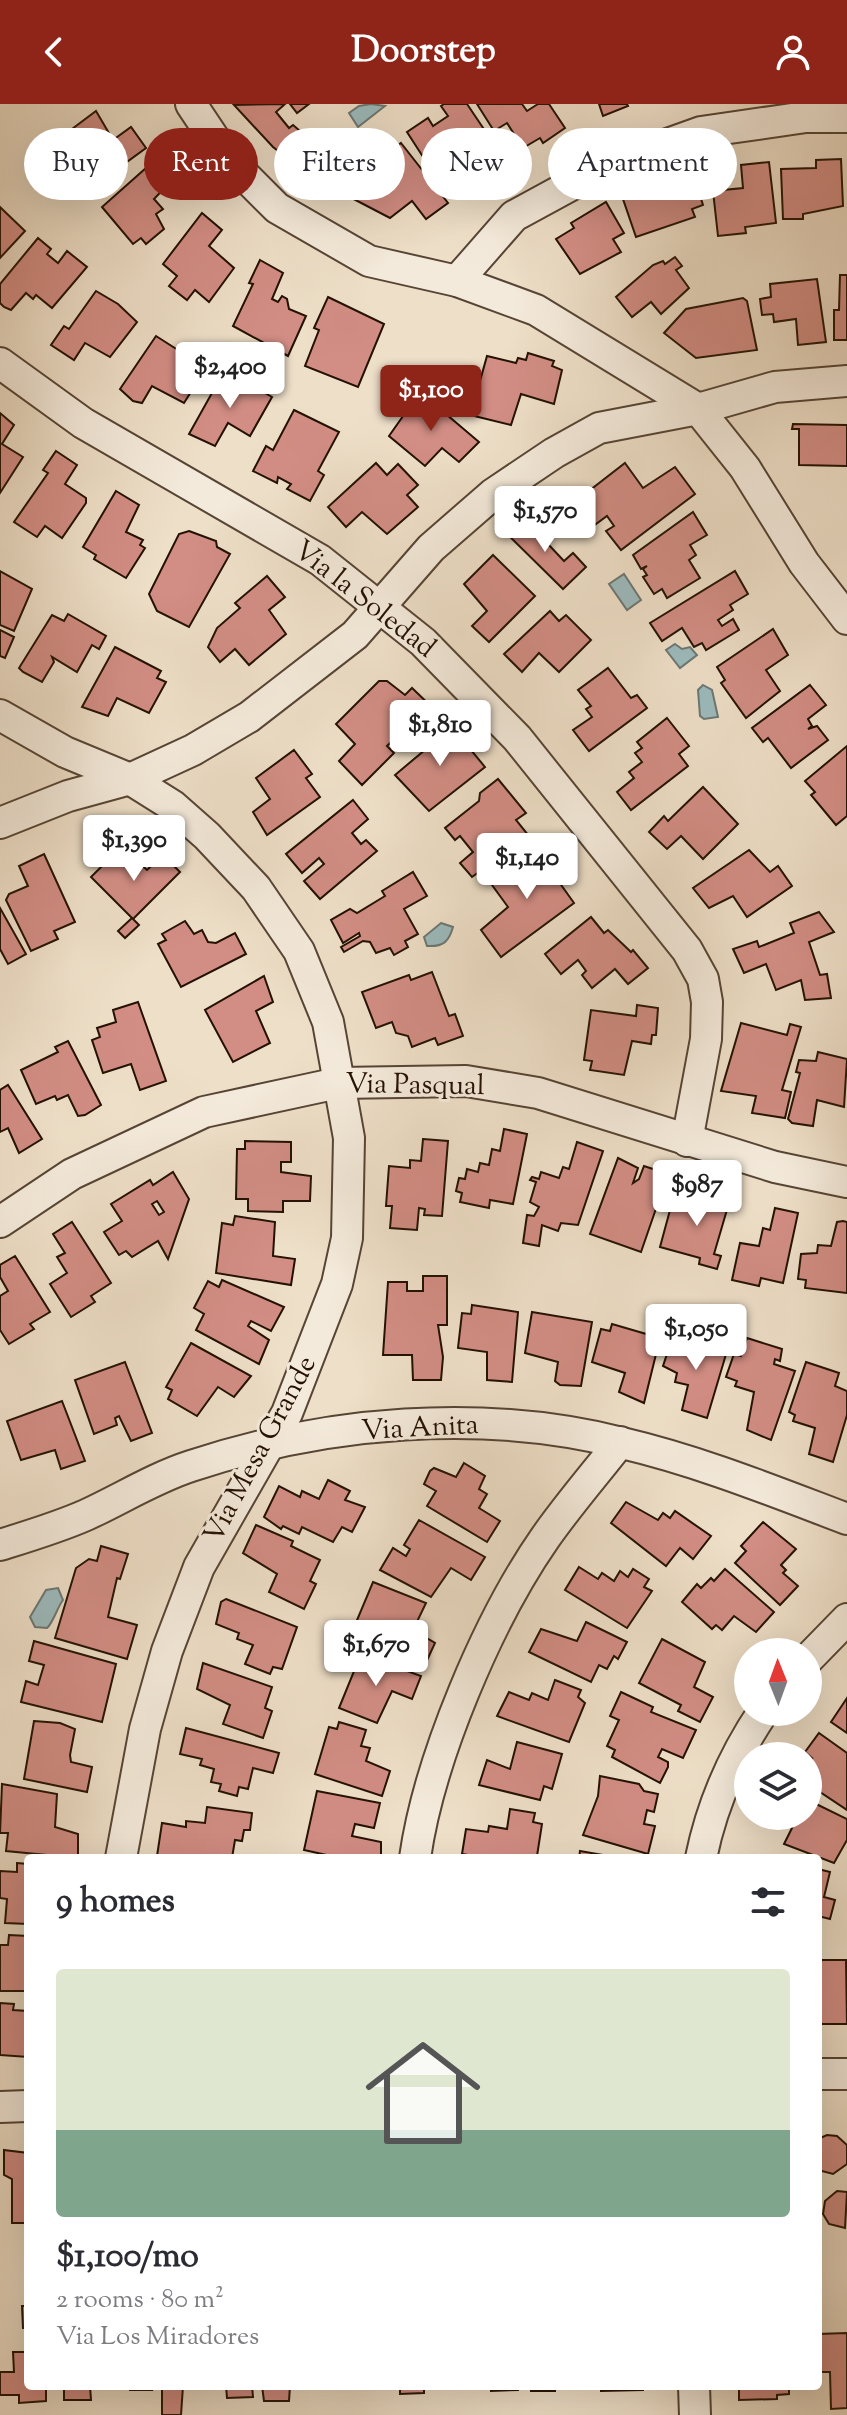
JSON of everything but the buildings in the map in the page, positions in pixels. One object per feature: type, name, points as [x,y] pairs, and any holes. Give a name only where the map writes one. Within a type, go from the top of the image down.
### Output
[{"type":"street","points":[[191,104],[227,158],[277,208],[369,261],[457,281],[536,310],[698,409],[745,468],[804,563],[847,619]]},
{"type":"street","points":[[457,281],[514,216],[606,166],[701,132],[806,117],[847,117]]},
{"type":"street","name":"Via la Soledad","points":[[0,363],[83,423],[320,560],[423,642],[517,738],[687,950],[703,979],[706,1039],[687,1141]]},
{"type":"street","points":[[0,823],[68,796],[130,779],[193,750],[249,717],[355,635],[431,548],[493,494],[554,453],[599,428],[698,409],[775,387],[847,381]]},
{"type":"street","name":"Via Mesa Grande","points":[[0,715],[65,752],[130,779],[173,806],[207,836],[256,888],[299,951],[328,1022],[349,1138],[347,1238],[337,1284],[316,1346],[287,1413],[266,1444],[199,1567],[167,1651],[145,1729],[122,1854]]},
{"type":"street","name":"Via Pasqual","points":[[0,1222],[72,1174],[204,1112],[338,1083],[466,1081],[538,1093],[775,1167],[847,1182]]},
{"type":"street","name":"Via Anita","points":[[0,1545],[85,1515],[188,1467],[266,1444],[373,1429],[457,1423],[536,1428],[620,1442],[670,1456],[847,1519]]},
{"type":"street","points":[[416,1854],[441,1756],[486,1643],[544,1539],[620,1442]]},
{"type":"street","points":[[822,1645],[847,1619]]},
{"type":"street","points":[[702,1854],[710,1817],[737,1750],[753,1726]]},
{"type":"street","points":[[822,2074],[847,2074]]},
{"type":"street","points":[[0,2107],[24,2106]]},
{"type":"street","points":[[694,2390],[695,2415]]},
{"type":"water","points":[[359,106],[385,106],[358,127],[349,113]]},
{"type":"water","points":[[624,574],[641,600],[627,610],[609,584]]},
{"type":"water","points":[[675,644],[682,649],[690,647],[697,655],[680,668],[666,650]]},
{"type":"water","points":[[703,685],[712,690],[718,717],[704,719],[700,716],[698,690]]},
{"type":"water","points":[[441,923],[453,927],[450,936],[442,944],[427,946],[424,937]]},
{"type":"water","points":[[58,1588],[63,1600],[51,1623],[47,1628],[35,1627],[30,1617],[46,1590]]}]
